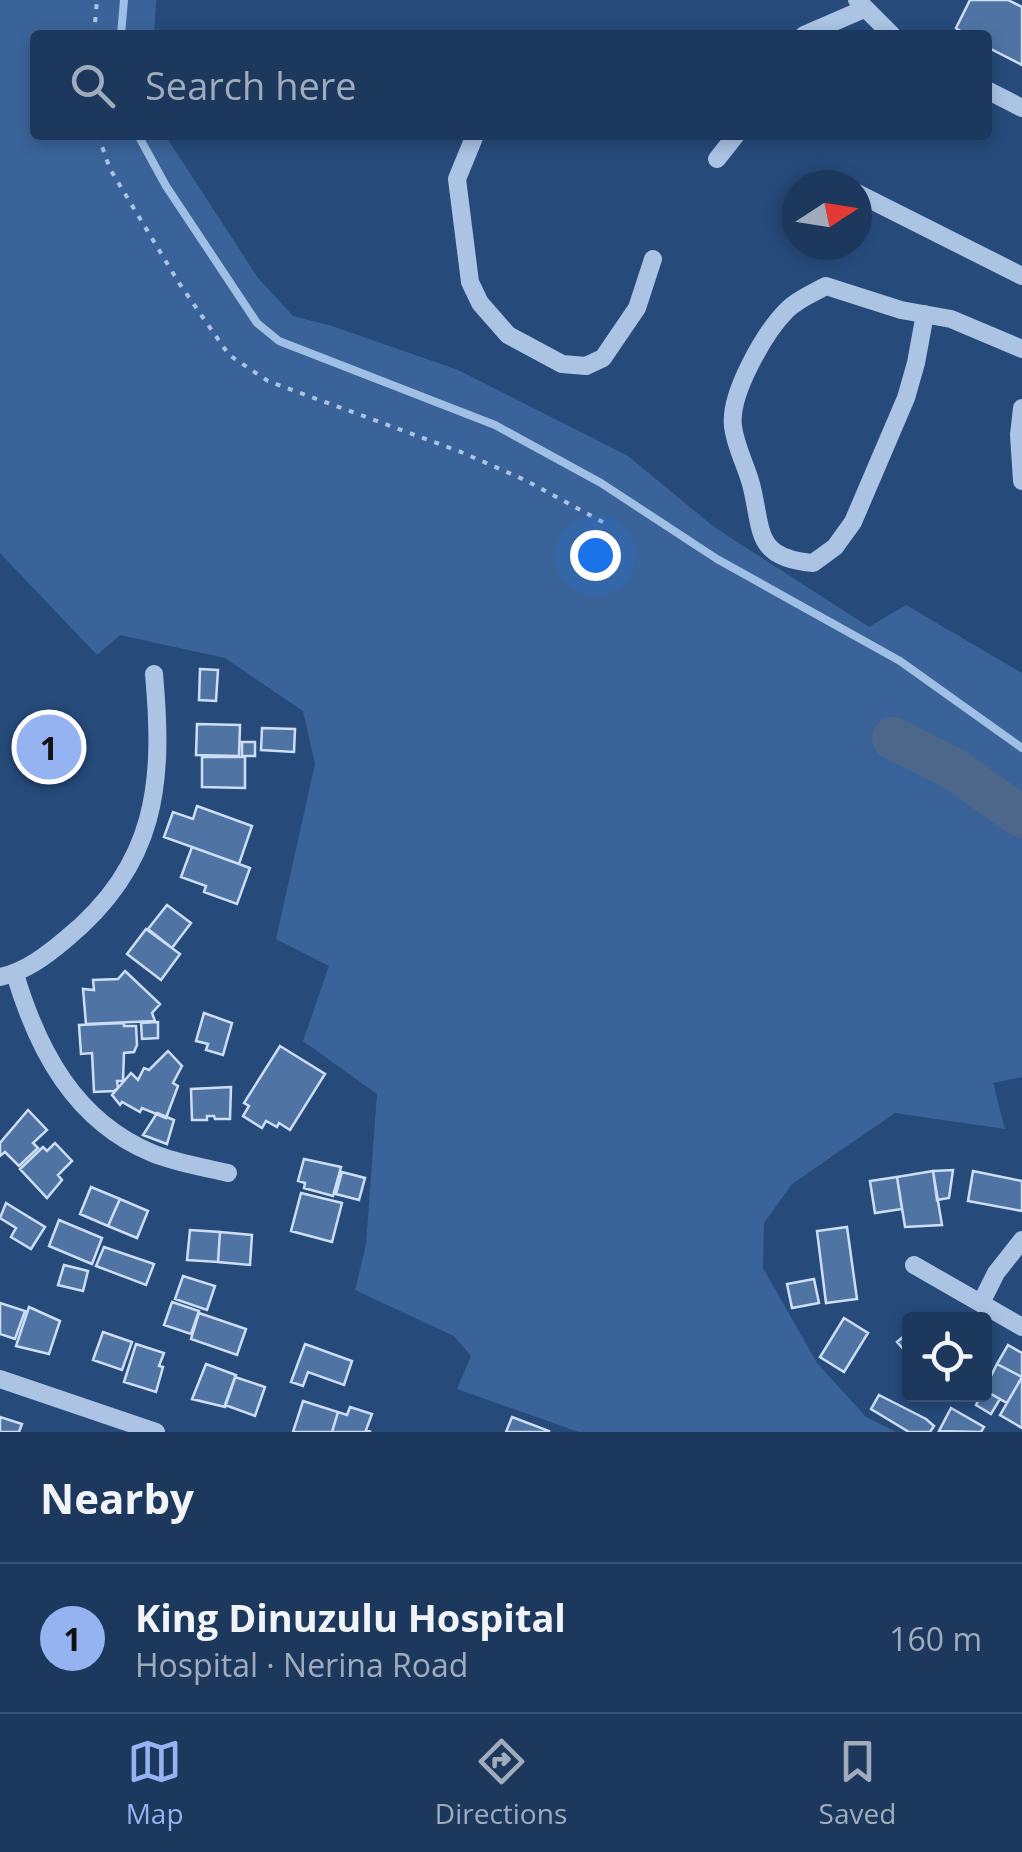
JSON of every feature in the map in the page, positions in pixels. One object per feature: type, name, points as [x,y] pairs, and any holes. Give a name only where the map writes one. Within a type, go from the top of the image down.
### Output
[{"type":"street","points":[[813,30],[860,4],[887,30]]},
{"type":"street","points":[[992,93],[1022,108]]},
{"type":"street","points":[[473,140],[457,179],[470,282],[480,303],[508,335],[562,364],[586,366],[603,358],[638,308],[652,259]]},
{"type":"street","points":[[717,159],[732,140]]},
{"type":"street","points":[[872,200],[1022,276]]},
{"type":"street","points":[[925,314],[906,398],[853,522],[834,546],[813,563],[795,562],[768,548],[758,532],[750,482],[732,423],[739,391],[758,350],[787,310],[826,286],[950,319],[1022,348]]},
{"type":"street","points":[[1022,408],[1022,481]]},
{"type":"street","points":[[154,674],[158,760],[154,804],[142,838],[113,892],[88,920],[51,952],[8,976],[49,1059],[94,1120],[156,1155],[228,1173]]},
{"type":"street","points":[[981,1303],[996,1273],[1022,1240]]},
{"type":"street","points":[[914,1265],[1022,1326]]},
{"type":"street","points":[[0,1379],[156,1432]]},
{"type":"path","points":[[94,30],[97,0]]},
{"type":"path","points":[[100,140],[110,169],[228,354],[268,381],[461,452],[525,480],[610,526]]},
{"type":"shaded area","points":[[0,0],[156,0],[154,30],[30,30],[30,140],[168,140],[258,278],[293,316],[458,370],[628,456],[714,527],[869,627],[906,605],[1022,673],[1022,1077],[993,1083],[1005,1129],[895,1113],[792,1184],[764,1223],[763,1268],[817,1363],[866,1417],[896,1432],[579,1432],[457,1389],[471,1356],[454,1336],[355,1290],[366,1245],[377,1094],[303,1041],[329,966],[276,939],[315,764],[303,711],[225,658],[120,635],[97,655],[0,553]]},
{"type":"building","points":[[970,0],[1008,0],[1022,7],[1022,65],[992,50],[992,30],[956,28]]},
{"type":"building","points":[[200,669],[218,670],[216,701],[199,700]]},
{"type":"building","points":[[197,724],[240,725],[239,756],[196,755]]},
{"type":"building","points":[[262,728],[295,729],[294,752],[261,750]]},
{"type":"building","points":[[242,742],[255,742],[255,756],[242,756]]},
{"type":"building","points":[[202,757],[245,757],[245,788],[202,787]]},
{"type":"building","points":[[197,806],[252,826],[239,864],[164,837],[173,812],[193,819]]},
{"type":"building","points":[[192,847],[250,868],[237,904],[204,892],[206,886],[181,877]]},
{"type":"building","points":[[167,905],[191,923],[172,948],[148,929]]},
{"type":"building","points":[[146,929],[180,954],[161,980],[127,954]]},
{"type":"building","points":[[125,971],[160,1004],[152,1013],[155,1021],[86,1024],[83,989],[94,990],[93,980],[118,979]]},
{"type":"building","points":[[204,1013],[232,1023],[223,1055],[206,1050],[208,1044],[196,1041]]},
{"type":"building","points":[[158,1022],[158,1038],[142,1039],[141,1023]]},
{"type":"building","points":[[79,1025],[136,1026],[137,1045],[134,1052],[124,1053],[123,1081],[117,1081],[114,1091],[94,1092],[92,1053],[81,1054]]},
{"type":"building","points":[[280,1046],[325,1074],[290,1130],[266,1121],[262,1128],[243,1116],[249,1106],[244,1103]]},
{"type":"building","points":[[168,1051],[182,1066],[173,1083],[178,1086],[166,1118],[142,1108],[140,1112],[122,1102],[120,1105],[112,1095],[131,1073],[138,1080],[144,1068],[149,1070]]},
{"type":"building","points":[[231,1087],[230,1119],[207,1116],[207,1120],[192,1120],[191,1089]]},
{"type":"building","points":[[28,1110],[47,1130],[33,1143],[38,1148],[19,1166],[5,1152],[0,1156],[0,1143]]},
{"type":"building","points":[[157,1113],[174,1120],[167,1144],[143,1135]]},
{"type":"building","points":[[55,1143],[72,1161],[58,1175],[62,1180],[47,1198],[20,1169],[43,1147],[47,1151]]},
{"type":"building","points":[[304,1159],[341,1167],[333,1196],[304,1188],[305,1183],[298,1181]]},
{"type":"building","points":[[953,1170],[949,1198],[937,1200],[933,1171]]},
{"type":"building","points":[[933,1171],[942,1225],[905,1227],[897,1177]]},
{"type":"building","points":[[973,1171],[1022,1181],[1022,1211],[968,1201]]},
{"type":"building","points":[[342,1172],[365,1178],[359,1200],[336,1194]]},
{"type":"building","points":[[897,1177],[902,1209],[875,1213],[870,1181]]},
{"type":"building","points":[[91,1187],[120,1199],[108,1226],[80,1214]]},
{"type":"building","points":[[301,1193],[342,1203],[332,1242],[291,1231]]},
{"type":"building","points":[[120,1199],[148,1211],[137,1238],[108,1226]]},
{"type":"building","points":[[6,1203],[45,1227],[31,1249],[11,1237],[16,1228],[0,1218]]},
{"type":"building","points":[[59,1220],[102,1238],[92,1264],[49,1246]]},
{"type":"building","points":[[847,1227],[857,1299],[826,1303],[817,1231]]},
{"type":"building","points":[[190,1230],[220,1232],[218,1262],[187,1260]]},
{"type":"building","points":[[220,1232],[252,1235],[250,1265],[218,1262]]},
{"type":"building","points":[[104,1247],[154,1264],[146,1285],[96,1266]]},
{"type":"building","points":[[64,1265],[88,1271],[83,1291],[58,1285]]},
{"type":"building","points":[[183,1276],[215,1286],[207,1310],[175,1299]]},
{"type":"building","points":[[814,1279],[819,1303],[792,1308],[787,1284]]},
{"type":"building","points":[[172,1302],[199,1311],[191,1334],[164,1325]]},
{"type":"building","points":[[0,1303],[25,1311],[15,1339],[0,1334]]},
{"type":"building","points":[[29,1307],[60,1321],[49,1354],[16,1346]]},
{"type":"building","points":[[199,1313],[246,1329],[237,1355],[191,1339]]},
{"type":"building","points":[[844,1318],[868,1333],[844,1372],[820,1357]]},
{"type":"building","points":[[103,1332],[132,1342],[122,1370],[93,1360]]},
{"type":"building","points":[[136,1344],[164,1353],[156,1392],[124,1382]]},
{"type":"building","points":[[305,1344],[352,1361],[344,1385],[308,1372],[303,1386],[291,1382]]},
{"type":"building","points":[[1008,1345],[1022,1353],[1022,1377],[997,1364]]},
{"type":"building","points":[[206,1364],[236,1375],[225,1407],[192,1399]]},
{"type":"building","points":[[997,1364],[1022,1377],[1007,1403],[992,1395],[992,1374]]},
{"type":"building","points":[[235,1377],[265,1387],[255,1416],[225,1405]]},
{"type":"building","points":[[1022,1377],[1022,1428],[1000,1415]]},
{"type":"building","points":[[992,1394],[1000,1399],[991,1414],[976,1405],[992,1402]]},
{"type":"building","points":[[879,1395],[934,1426],[930,1432],[909,1432],[871,1409]]},
{"type":"building","points":[[303,1401],[338,1412],[332,1432],[293,1432]]},
{"type":"building","points":[[350,1407],[372,1414],[366,1430],[371,1432],[332,1432],[338,1412],[347,1415]]},
{"type":"building","points":[[951,1408],[984,1427],[981,1432],[939,1431]]},
{"type":"building","points":[[0,1417],[22,1424],[19,1432],[0,1432]]},
{"type":"building","points":[[512,1417],[549,1431],[549,1432],[506,1432]]},
{"type":"waterway","points":[[121,30],[124,0]]},
{"type":"waterway","points":[[141,140],[166,186],[257,323],[279,341],[495,425],[601,483],[717,559],[900,661],[1022,748]]},
{"type":"waterway","points":[[893,738],[954,769],[1022,817]]},
{"type":"place","name":"King Dinuzulu Hospital","points":[[49,747]]}]
